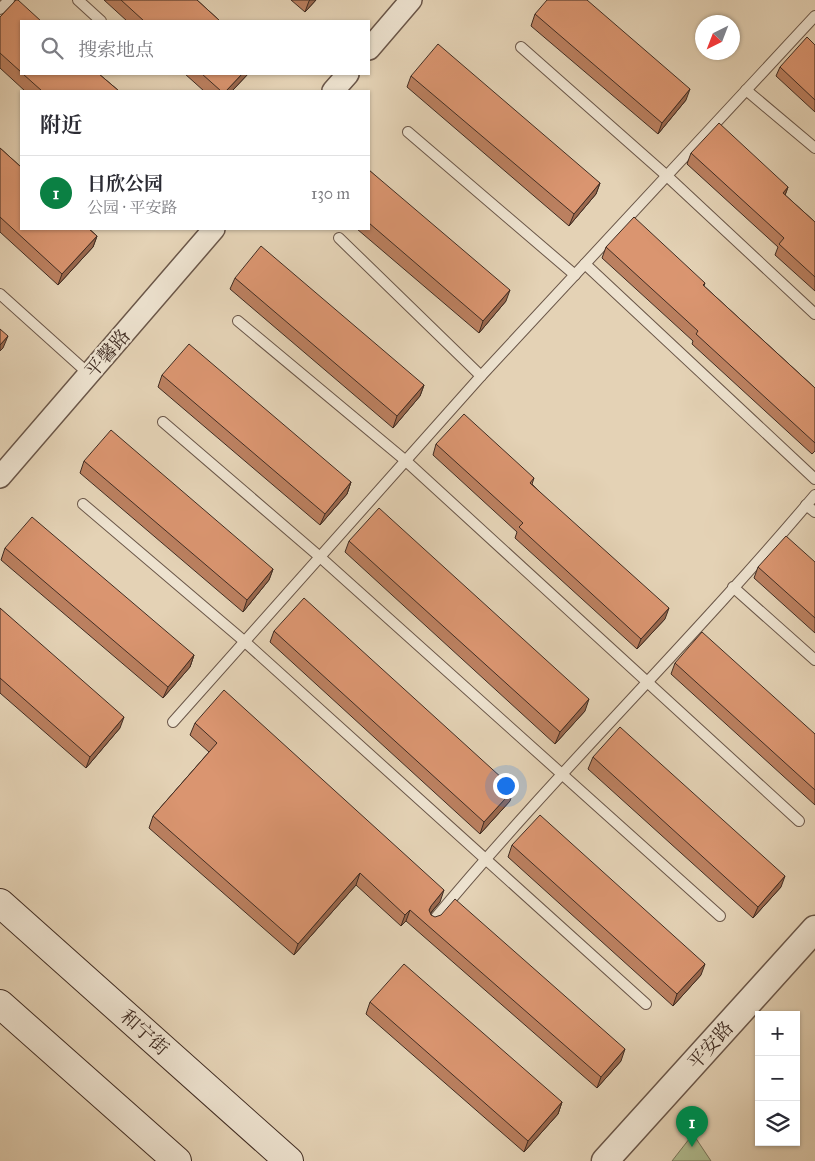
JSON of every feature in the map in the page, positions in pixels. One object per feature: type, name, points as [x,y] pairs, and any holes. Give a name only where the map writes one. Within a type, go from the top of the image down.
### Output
[{"type":"main road","name":"和宁街","points":[[0,903],[289,1161]]},
{"type":"main road","points":[[0,1004],[177,1161]]},
{"type":"street","points":[[370,49],[411,0]]},
{"type":"street","points":[[334,90],[347,75]]},
{"type":"street","name":"平馨路","points":[[0,477],[213,230]]},
{"type":"street","name":"平安路","points":[[605,1161],[815,929]]},
{"type":"lane","points":[[0,10],[9,0]]},
{"type":"lane","points":[[78,0],[100,20]]},
{"type":"lane","points":[[173,722],[481,376],[815,16]]},
{"type":"lane","points":[[521,47],[667,176],[815,314]]},
{"type":"lane","points":[[746,90],[815,148]]},
{"type":"lane","points":[[408,132],[575,275]]},
{"type":"lane","points":[[339,238],[481,376]]},
{"type":"lane","points":[[585,264],[815,479]]},
{"type":"lane","points":[[0,294],[89,374]]},
{"type":"lane","points":[[238,321],[406,461],[799,821]]},
{"type":"lane","points":[[163,422],[320,557],[720,916]]},
{"type":"lane","points":[[432,922],[485,859],[648,682],[815,494]]},
{"type":"lane","points":[[83,504],[244,641],[646,1004]]},
{"type":"lane","points":[[806,505],[815,512]]},
{"type":"lane","points":[[733,587],[815,660]]},
{"type":"green space","points":[[693,1134],[711,1161],[672,1161]]},
{"type":"building","points":[[18,0],[40,20],[20,20],[20,71],[0,53],[0,17]]},
{"type":"building","points":[[121,0],[197,0],[219,20],[143,20]]},
{"type":"building","points":[[547,0],[587,0],[690,89],[662,123],[535,14]]},
{"type":"building","points":[[807,37],[815,45],[815,100],[780,67]]},
{"type":"building","points":[[438,44],[600,183],[574,214],[411,76]]},
{"type":"building","points":[[24,75],[100,75],[118,90],[41,90]]},
{"type":"building","points":[[203,75],[241,75],[227,90],[220,90]]},
{"type":"building","points":[[719,123],[788,187],[783,193],[815,222],[815,277],[779,244],[784,238],[691,153]]},
{"type":"building","points":[[0,148],[20,166],[20,230],[90,230],[97,236],[62,274],[0,217]]},
{"type":"building","points":[[370,171],[510,290],[483,321],[370,224]]},
{"type":"building","points":[[634,217],[705,283],[703,285],[815,388],[815,443],[696,334],[698,331],[606,247]]},
{"type":"building","points":[[261,246],[424,385],[397,416],[235,278]]},
{"type":"building","points":[[0,329],[8,336],[0,345]]},
{"type":"building","points":[[189,344],[351,482],[325,514],[162,375]]},
{"type":"building","points":[[464,414],[534,478],[530,483],[669,608],[641,639],[519,527],[523,523],[436,444]]},
{"type":"building","points":[[111,430],[273,569],[247,600],[84,461]]},
{"type":"building","points":[[379,508],[589,699],[560,732],[349,541]]},
{"type":"building","points":[[32,517],[194,655],[168,687],[5,548]]},
{"type":"building","points":[[786,536],[815,562],[815,618],[758,567]]},
{"type":"building","points":[[304,598],[514,789],[484,822],[274,631]]},
{"type":"building","points":[[0,608],[124,717],[90,757],[0,678]]},
{"type":"building","points":[[702,632],[815,734],[815,790],[675,663]]},
{"type":"building","points":[[224,690],[444,890],[431,906],[429,910],[431,915],[435,917],[441,915],[455,899],[625,1049],[601,1077],[410,910],[405,915],[360,873],[298,944],[153,816],[217,743],[195,723]]},
{"type":"building","points":[[620,727],[785,876],[758,907],[593,757]]},
{"type":"building","points":[[540,815],[705,964],[677,994],[512,845]]},
{"type":"building","points":[[404,964],[562,1102],[528,1141],[370,1002]]},
{"type":"place","name":"日欣公园","points":[[692,1147]]}]
